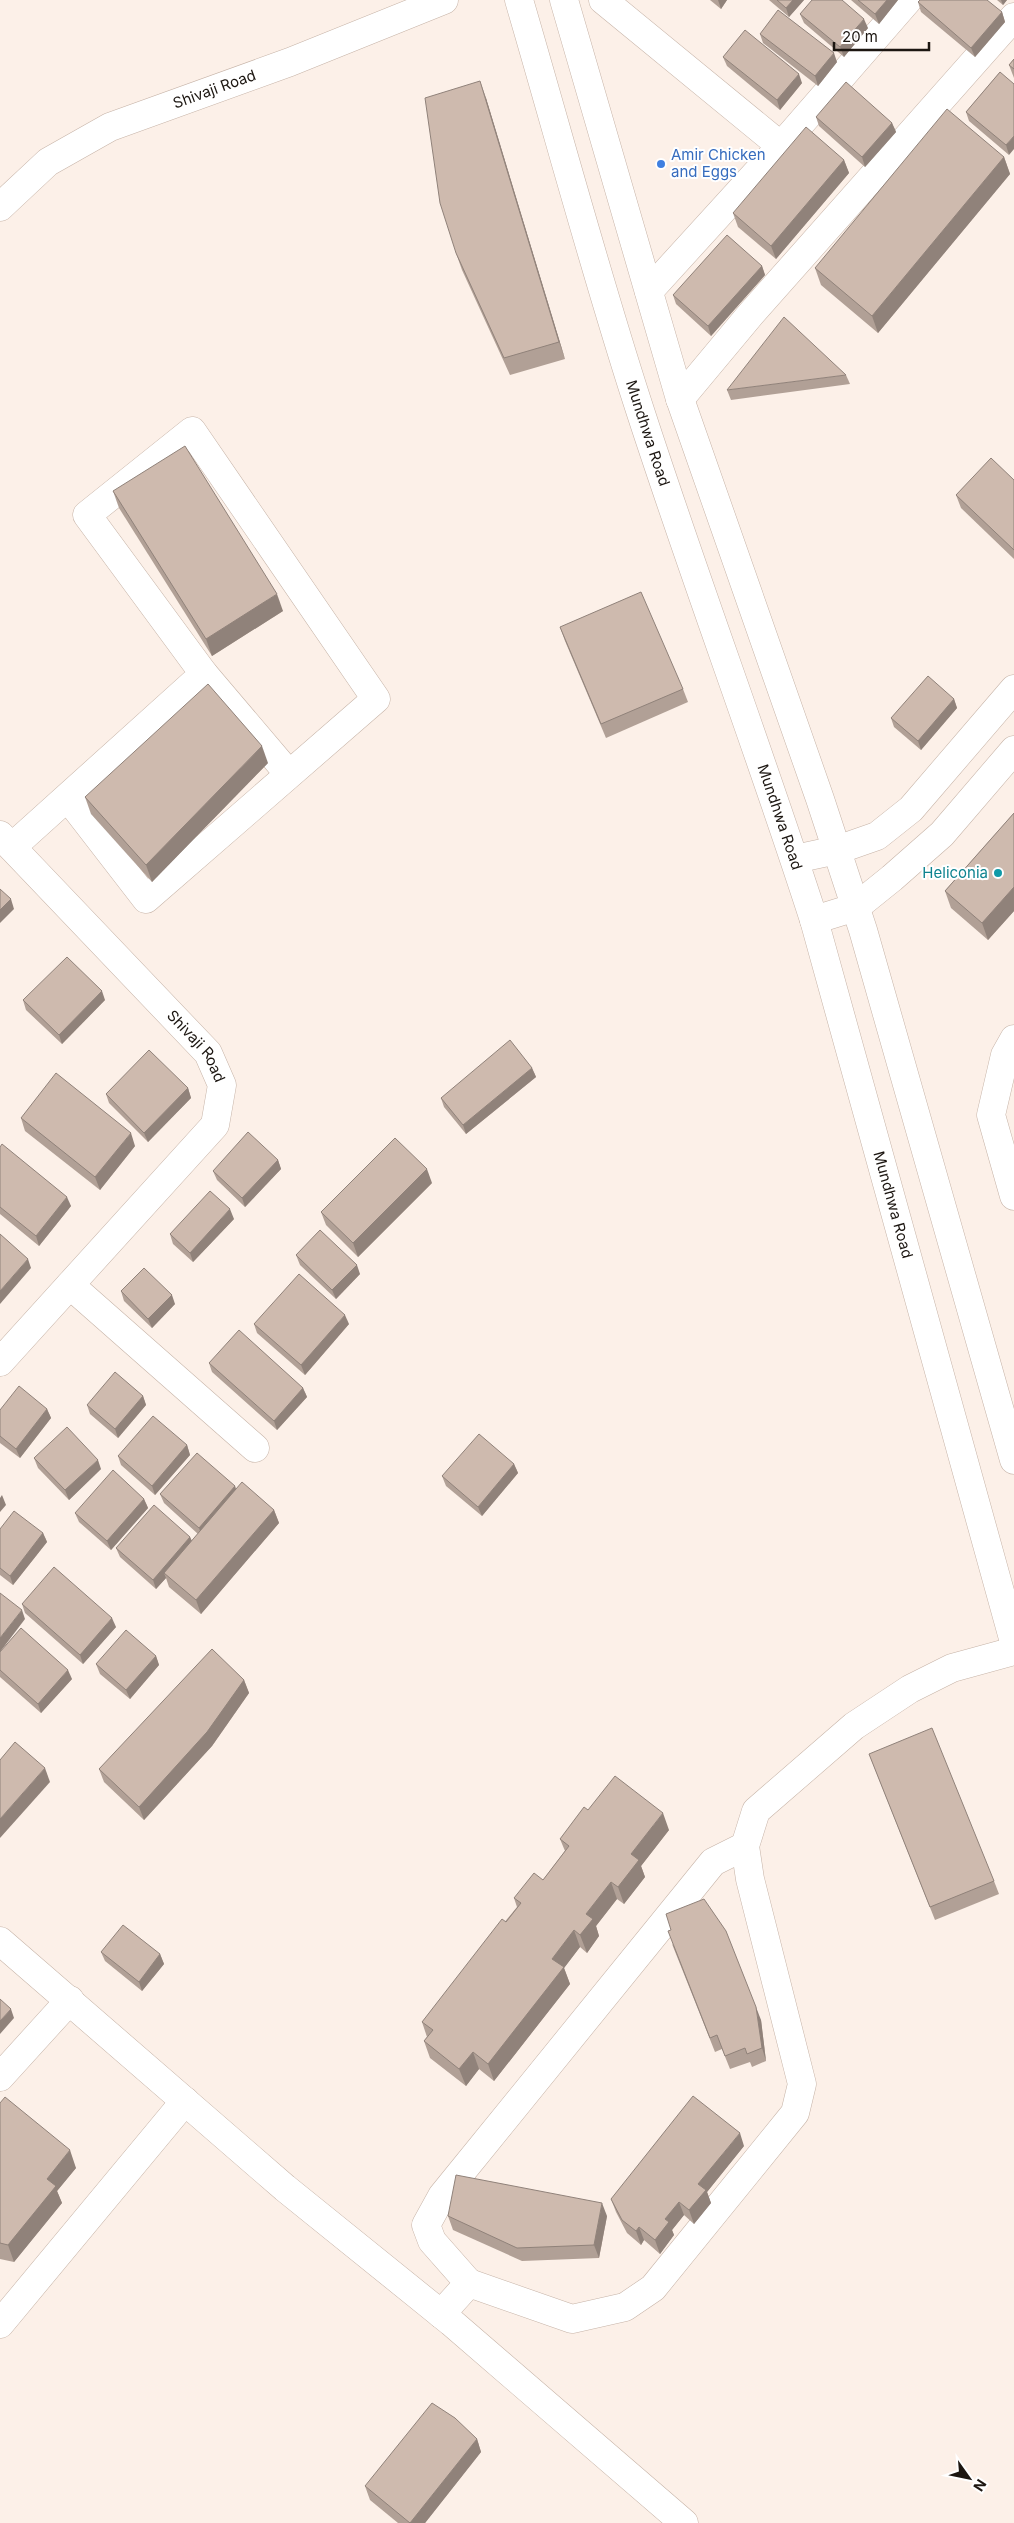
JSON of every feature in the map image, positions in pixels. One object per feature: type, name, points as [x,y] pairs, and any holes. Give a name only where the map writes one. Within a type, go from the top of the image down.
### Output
[{"type":"main road","name":"Shivaji Road","points":[[0,207],[48,162],[110,128],[290,62],[444,0]]},
{"type":"main road","name":"Mundhwa Road","points":[[519,0],[639,407],[692,569],[795,859],[814,920],[1014,1642]]},
{"type":"main road","points":[[564,0],[680,398],[856,907],[1014,1460]]},
{"type":"main road","points":[[602,0],[781,146]]},
{"type":"main road","points":[[649,291],[781,146],[908,0]]},
{"type":"main road","points":[[680,398],[750,315],[1014,17]]},
{"type":"main road","points":[[68,798],[146,899],[288,773],[376,699],[192,431],[87,515],[204,674],[288,773]]},
{"type":"main road","points":[[6,841],[68,798],[204,674]]},
{"type":"main road","points":[[795,859],[837,850],[877,836],[911,809],[1014,689]]},
{"type":"main road","points":[[814,920],[856,907],[892,878],[942,834],[1014,750]]},
{"type":"main road","name":"Shivaji Road","points":[[0,1362],[215,1125],[222,1084],[208,1053],[6,841]]},
{"type":"main road","points":[[1014,1039],[1004,1055],[991,1115],[1014,1196]]},
{"type":"main road","points":[[70,1285],[255,1448]]},
{"type":"main road","points":[[745,1846],[712,1862],[442,2196],[426,2226],[432,2241],[469,2283],[572,2319],[625,2307],[653,2288],[795,2113],[802,2084],[750,1879],[745,1846],[756,1811],[854,1726],[910,1689],[952,1668],[1014,1652]]},
{"type":"main road","points":[[0,1941],[285,2188],[441,2314],[684,2523]]},
{"type":"main road","points":[[0,2077],[70,2000]]},
{"type":"main road","points":[[0,2324],[185,2101]]},
{"type":"main road","points":[[441,2314],[469,2283]]},
{"type":"building","points":[[777,0],[793,0],[786,8]]},
{"type":"building","points":[[812,0],[842,0],[864,19],[840,47],[800,14]]},
{"type":"building","points":[[858,0],[887,0],[875,14]]},
{"type":"building","points":[[920,0],[987,0],[1002,12],[971,48],[918,2]]},
{"type":"building","points":[[778,10],[834,53],[815,76],[760,34]]},
{"type":"building","points":[[745,30],[799,74],[777,100],[723,57]]},
{"type":"building","points":[[1014,59],[1014,69],[1009,65]]},
{"type":"building","points":[[1000,72],[1014,84],[1014,136],[1006,145],[966,112]]},
{"type":"building","points":[[480,81],[559,342],[504,358],[456,253],[440,203],[425,98]]},
{"type":"building","points":[[846,82],[892,123],[862,157],[816,117]]},
{"type":"building","points":[[947,109],[1004,157],[872,316],[815,268]]},
{"type":"building","points":[[806,127],[844,160],[771,246],[733,213]]},
{"type":"building","points":[[727,235],[762,266],[708,326],[673,295]]},
{"type":"building","points":[[784,317],[846,375],[727,390]]},
{"type":"building","points":[[185,446],[277,594],[206,639],[113,491]]},
{"type":"building","points":[[991,458],[1014,480],[1014,550],[956,495]]},
{"type":"building","points":[[641,592],[683,689],[601,724],[560,627]]},
{"type":"building","points":[[928,676],[954,699],[918,741],[891,718]]},
{"type":"building","points":[[208,684],[262,746],[146,865],[85,797]]},
{"type":"building","points":[[1014,813],[1014,887],[982,923],[945,891]]},
{"type":"building","points":[[0,889],[11,899],[0,910]]},
{"type":"building","points":[[67,957],[102,991],[59,1035],[23,1000]]},
{"type":"building","points":[[510,1040],[532,1068],[463,1125],[441,1098]]},
{"type":"building","points":[[149,1050],[188,1088],[144,1133],[106,1094]]},
{"type":"building","points":[[56,1073],[131,1133],[95,1177],[21,1118]]},
{"type":"building","points":[[248,1132],[278,1160],[242,1198],[213,1171]]},
{"type":"building","points":[[395,1138],[427,1169],[353,1243],[321,1212]]},
{"type":"building","points":[[2,1144],[67,1197],[36,1236],[0,1207],[0,1147]]},
{"type":"building","points":[[210,1191],[230,1209],[190,1253],[170,1234]]},
{"type":"building","points":[[320,1230],[357,1265],[332,1290],[296,1255]]},
{"type":"building","points":[[0,1234],[28,1259],[0,1291]]},
{"type":"building","points":[[144,1268],[172,1295],[148,1319],[121,1291]]},
{"type":"building","points":[[299,1274],[345,1315],[301,1365],[254,1324]]},
{"type":"building","points":[[239,1330],[303,1388],[274,1421],[209,1363]]},
{"type":"building","points":[[115,1372],[143,1396],[115,1429],[87,1405]]},
{"type":"building","points":[[19,1386],[47,1409],[16,1449],[0,1436],[0,1410]]},
{"type":"building","points":[[153,1416],[187,1445],[152,1486],[118,1456]]},
{"type":"building","points":[[67,1427],[98,1460],[65,1490],[34,1458]]},
{"type":"building","points":[[479,1434],[514,1464],[478,1507],[442,1476]]},
{"type":"building","points":[[197,1453],[235,1486],[199,1528],[160,1494]]},
{"type":"building","points":[[113,1470],[144,1499],[107,1541],[75,1513]]},
{"type":"building","points":[[242,1482],[274,1510],[196,1600],[164,1573]]},
{"type":"building","points":[[154,1505],[190,1537],[153,1580],[116,1548]]},
{"type":"building","points":[[14,1511],[43,1533],[10,1576],[0,1568],[0,1529]]},
{"type":"building","points":[[54,1567],[112,1618],[80,1655],[22,1604]]},
{"type":"building","points":[[0,1593],[22,1610],[0,1638]]},
{"type":"building","points":[[21,1628],[68,1670],[38,1704],[0,1670],[0,1652]]},
{"type":"building","points":[[126,1630],[156,1656],[126,1690],[96,1664]]},
{"type":"building","points":[[212,1649],[244,1680],[207,1732],[139,1807],[99,1769]]},
{"type":"building","points":[[932,1728],[994,1881],[930,1907],[869,1754]]},
{"type":"building","points":[[15,1742],[45,1768],[0,1819],[0,1760]]},
{"type":"building","points":[[615,1776],[663,1813],[631,1854],[639,1860],[618,1887],[611,1882],[586,1914],[593,1919],[580,1935],[574,1930],[552,1959],[564,1967],[488,2064],[473,2052],[459,2069],[424,2041],[433,2030],[422,2022],[502,1919],[506,1922],[521,1903],[514,1898],[534,1873],[543,1880],[569,1846],[560,1839],[584,1807],[588,1810]]},
{"type":"building","points":[[704,1899],[726,1931],[756,2007],[762,2048],[747,2054],[745,2048],[725,2056],[717,2035],[710,2038],[668,1931],[671,1930],[666,1914]]},
{"type":"building","points":[[123,1925],[160,1954],[139,1982],[101,1952]]},
{"type":"building","points":[[0,1999],[11,2009],[0,2021]]},
{"type":"building","points":[[693,2096],[740,2133],[698,2184],[706,2190],[689,2210],[679,2202],[665,2219],[669,2222],[655,2240],[639,2227],[636,2231],[622,2220],[611,2199]]},
{"type":"building","points":[[5,2097],[70,2150],[47,2179],[56,2186],[8,2245],[0,2243],[0,2103]]},
{"type":"building","points":[[456,2175],[602,2203],[594,2245],[517,2248],[448,2216]]},
{"type":"building","points":[[432,2403],[455,2418],[477,2439],[410,2523],[365,2486]]},
{"type":"place","name":"Amir Chicken and Eggs","points":[[661,164]]},
{"type":"place","name":"Heliconia","points":[[998,873]]}]
